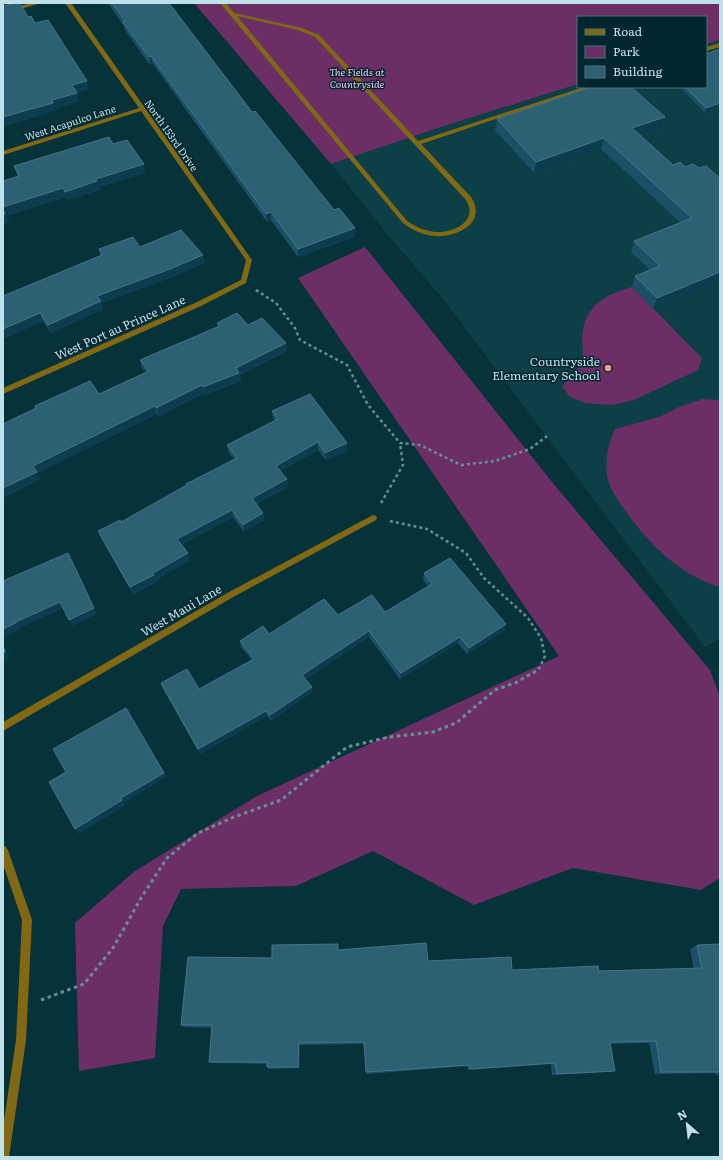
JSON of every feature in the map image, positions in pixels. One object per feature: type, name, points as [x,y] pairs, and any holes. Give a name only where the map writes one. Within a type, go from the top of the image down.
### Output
[{"type":"street","points":[[3,12],[38,3]]},
{"type":"street","name":"North 153rd Drive","points":[[68,3],[249,260],[244,281]]},
{"type":"street","points":[[222,3],[233,14],[251,38],[405,222],[412,228],[430,233],[442,234],[460,229],[471,220],[473,205],[467,197],[317,36],[300,29],[233,14]]},
{"type":"street","points":[[707,49],[720,45]]},
{"type":"street","points":[[418,143],[586,88]]},
{"type":"street","name":"West Acapulco Lane","points":[[3,153],[142,108]]},
{"type":"street","name":"West Port au Prince Lane","points":[[3,391],[199,304],[244,281]]},
{"type":"street","name":"West Maui Lane","points":[[3,727],[232,594],[372,518]]},
{"type":"street","points":[[3,850],[27,920],[21,1040],[4,1157]]},
{"type":"path","points":[[22,1006],[55,996],[84,984],[113,948],[141,898],[167,858],[198,833],[234,817],[281,800],[347,747],[389,737],[433,732],[456,723],[496,690],[515,683],[538,670],[545,656],[541,638],[528,618],[484,578],[466,552],[427,529],[372,518],[403,465],[400,444],[368,405],[347,365],[300,340],[295,328],[276,303],[244,281]]},
{"type":"path","points":[[400,444],[420,445],[461,465],[502,459],[530,449],[548,436]]},
{"type":"shaded area","name":"Countryside Elementary School","points":[[720,40],[720,639],[705,647],[444,300],[387,234],[331,164],[441,127],[577,84],[577,88],[707,88],[707,44]]},
{"type":"green space","name":"The Fields at Countryside","points":[[194,3],[720,3],[720,40],[707,44],[707,16],[577,16],[577,84],[441,127],[331,164]]},
{"type":"green space","points":[[365,247],[552,482],[710,670],[720,697],[720,878],[701,890],[573,868],[474,905],[373,851],[296,886],[181,889],[163,926],[155,1058],[79,1071],[75,923],[135,871],[257,796],[559,656],[298,278]]},
{"type":"green space","points":[[632,287],[702,358],[698,370],[634,400],[612,405],[585,403],[569,396],[562,386],[571,377],[583,357],[582,338],[584,327],[591,310],[604,298]]},
{"type":"green space","points":[[703,399],[720,400],[720,587],[691,575],[666,556],[643,534],[619,502],[608,480],[606,467],[610,441],[615,429],[659,417],[679,407]]},
{"type":"building","points":[[20,3],[28,17],[31,16],[35,23],[48,20],[87,81],[72,85],[77,93],[52,100],[53,103],[3,117],[3,6]]},
{"type":"building","points":[[112,3],[169,3],[252,112],[255,111],[334,210],[339,208],[355,228],[298,249],[271,212],[266,214],[151,56],[149,57],[123,22],[125,21]]},
{"type":"building","points":[[720,49],[720,103],[706,108],[686,88],[707,88],[707,54]]},
{"type":"building","points":[[588,88],[632,88],[665,117],[632,128],[673,165],[680,162],[685,167],[693,164],[699,168],[706,166],[720,178],[720,272],[657,298],[635,276],[660,266],[634,241],[692,218],[604,138],[536,162],[497,119]]},
{"type":"building","points":[[109,137],[113,144],[127,140],[144,164],[96,179],[97,181],[65,192],[63,188],[3,207],[3,181],[19,176],[14,166]]},
{"type":"building","points":[[181,230],[203,255],[97,296],[101,301],[48,325],[40,313],[3,329],[3,296],[102,255],[99,249],[133,237],[140,247]]},
{"type":"building","points":[[237,313],[248,325],[262,318],[286,343],[236,368],[239,373],[203,387],[202,385],[156,408],[155,406],[33,466],[37,472],[3,488],[3,424],[36,408],[35,406],[90,381],[99,394],[149,371],[140,360],[220,326],[217,323]]},
{"type":"building","points":[[310,394],[347,443],[325,453],[318,442],[276,466],[287,479],[252,498],[263,513],[243,525],[232,510],[177,539],[188,553],[153,573],[154,575],[130,587],[98,531],[120,520],[121,522],[187,485],[186,484],[237,458],[227,445],[278,419],[272,411]]},
{"type":"building","points":[[68,553],[94,608],[69,620],[60,602],[3,629],[3,581]]},
{"type":"building","points":[[450,558],[506,624],[469,648],[460,637],[401,673],[369,631],[302,675],[312,687],[270,715],[266,711],[198,749],[161,683],[187,669],[199,689],[254,659],[240,641],[263,626],[269,634],[324,599],[338,615],[372,595],[385,612],[432,584],[424,573]]},
{"type":"building","points":[[126,708],[164,773],[121,798],[122,800],[75,829],[49,782],[66,772],[53,749]]},
{"type":"building","points":[[426,943],[428,961],[511,957],[512,970],[598,966],[599,971],[702,968],[697,945],[720,944],[720,1072],[661,1072],[656,1041],[610,1042],[615,1071],[557,1074],[555,1063],[470,1069],[470,1065],[366,1072],[364,1042],[299,1043],[298,1067],[267,1067],[267,1062],[209,1062],[212,1025],[181,1025],[188,957],[272,958],[272,945],[338,944],[338,950]]},
{"type":"place","name":"Countryside Elementary School","points":[[608,368]]}]
